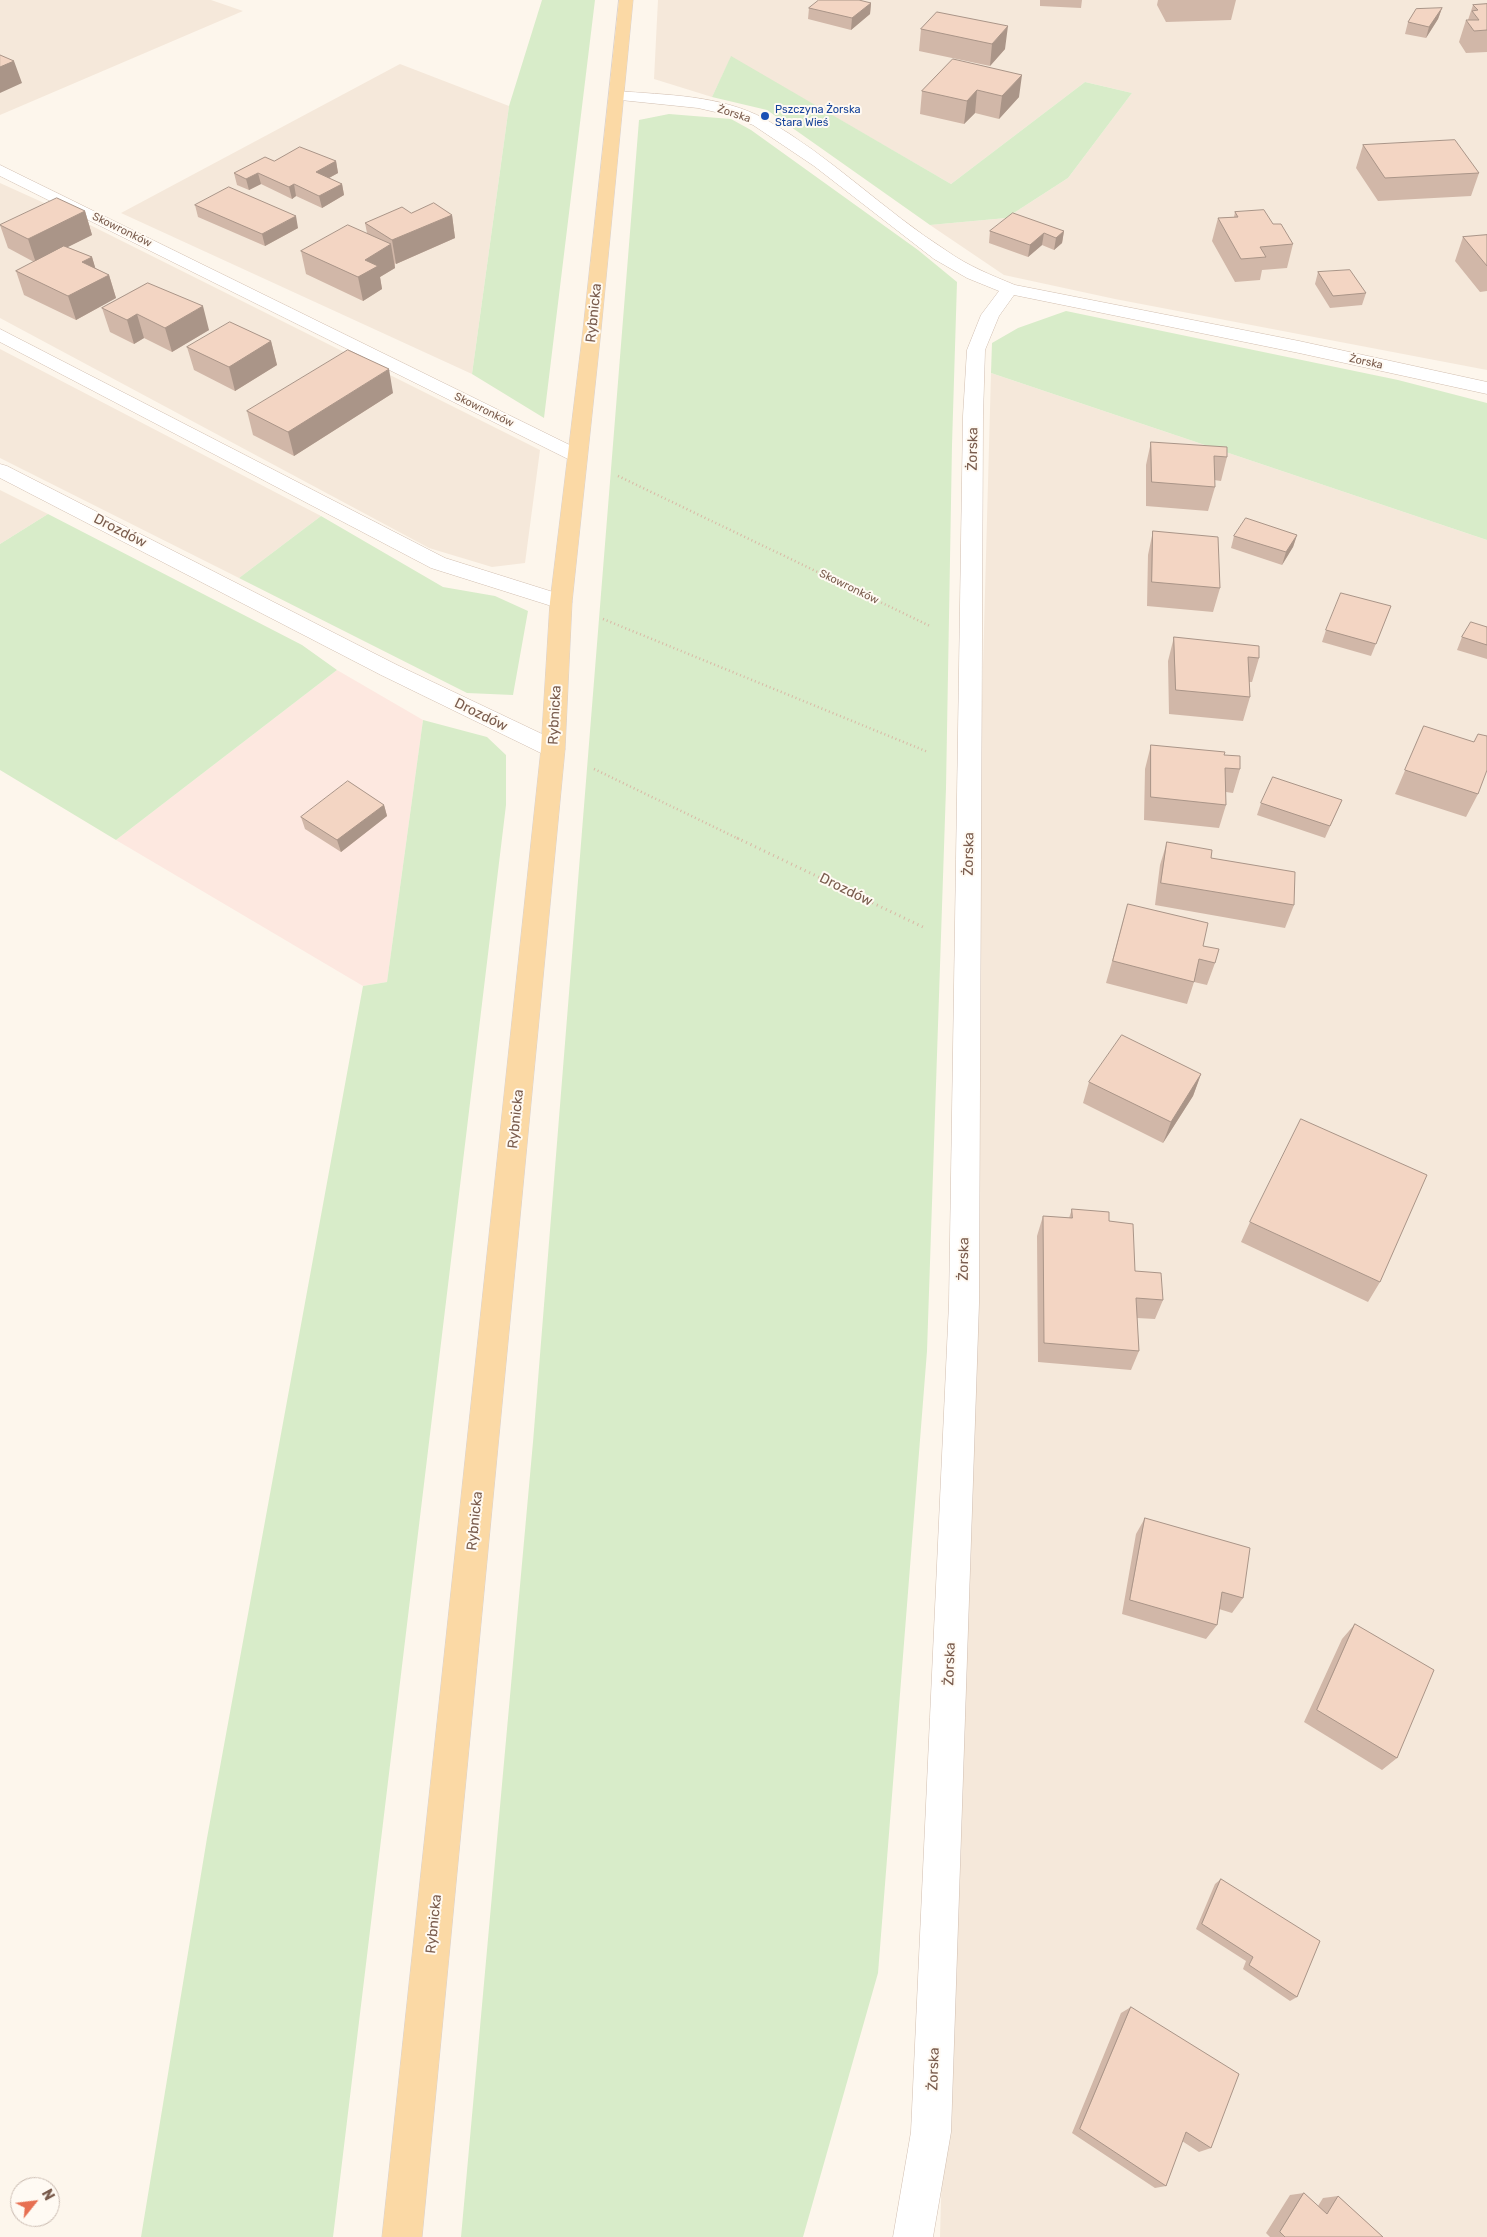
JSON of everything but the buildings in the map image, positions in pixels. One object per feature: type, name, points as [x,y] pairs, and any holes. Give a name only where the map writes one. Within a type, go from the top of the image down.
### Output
[{"type":"main road","name":"Rybnicka","points":[[402,2237],[553,750],[561,602],[626,0]]},
{"type":"street","name":"Żorska","points":[[617,96],[698,104],[730,110],[759,122],[820,163],[940,255],[973,274],[1010,289],[1299,347],[1487,388]]},
{"type":"street","name":"Skowronków","points":[[0,170],[577,456]]},
{"type":"street","name":"Żorska","points":[[913,2237],[932,2122],[964,1303],[973,416],[976,350],[990,315],[1010,289]]},
{"type":"street","points":[[0,335],[438,563],[561,602]]},
{"type":"street","name":"Drozdów","points":[[0,470],[389,670],[553,750]]},
{"type":"path","name":"Skowronków","points":[[577,456],[971,646]]},
{"type":"path","points":[[561,602],[970,770]]},
{"type":"path","name":"Drozdów","points":[[553,750],[968,948]]},
{"type":"shaded area","points":[[0,0],[211,0],[243,11],[0,115]]},
{"type":"shaded area","points":[[658,0],[1487,0],[1487,370],[1115,299],[1004,275],[930,225],[1006,218],[1068,178],[1132,93],[1085,82],[951,184],[731,57],[712,97],[654,79]]},
{"type":"shaded area","points":[[400,64],[509,106],[472,374],[121,213]]},
{"type":"shaded area","points":[[0,183],[64,212],[540,450],[525,563],[492,567],[429,548],[0,318]]},
{"type":"shaded area","points":[[0,349],[321,516],[239,578],[0,458]]},
{"type":"shaded area","points":[[991,373],[1487,540],[1487,2237],[940,2237]]},
{"type":"shaded area","points":[[0,490],[48,514],[0,544]]},
{"type":"shaded area","points":[[337,670],[423,720],[387,982],[363,986],[116,840]]},
{"type":"green space","points":[[542,0],[595,0],[544,418],[472,374],[509,106]]},
{"type":"green space","points":[[731,56],[951,184],[1085,82],[1132,93],[1068,178],[1006,218],[930,225],[767,110],[712,97]]},
{"type":"green space","points":[[669,114],[731,119],[751,130],[918,250],[957,282],[946,788],[927,1351],[878,1973],[803,2237],[461,2237],[533,1442],[639,120]]},
{"type":"green space","points":[[1066,311],[1398,380],[1487,403],[1487,540],[991,373],[992,343],[1018,328]]},
{"type":"green space","points":[[48,514],[302,645],[337,670],[116,840],[0,770],[0,544]]},
{"type":"green space","points":[[321,516],[443,587],[495,596],[528,611],[513,695],[467,693],[239,578]]},
{"type":"green space","points":[[423,720],[487,737],[506,755],[506,805],[333,2237],[141,2237],[207,1838],[363,986],[387,982]]},
{"type":"place","name":"Pszczyna Żorska Stara Wieś","points":[[765,116]]}]
